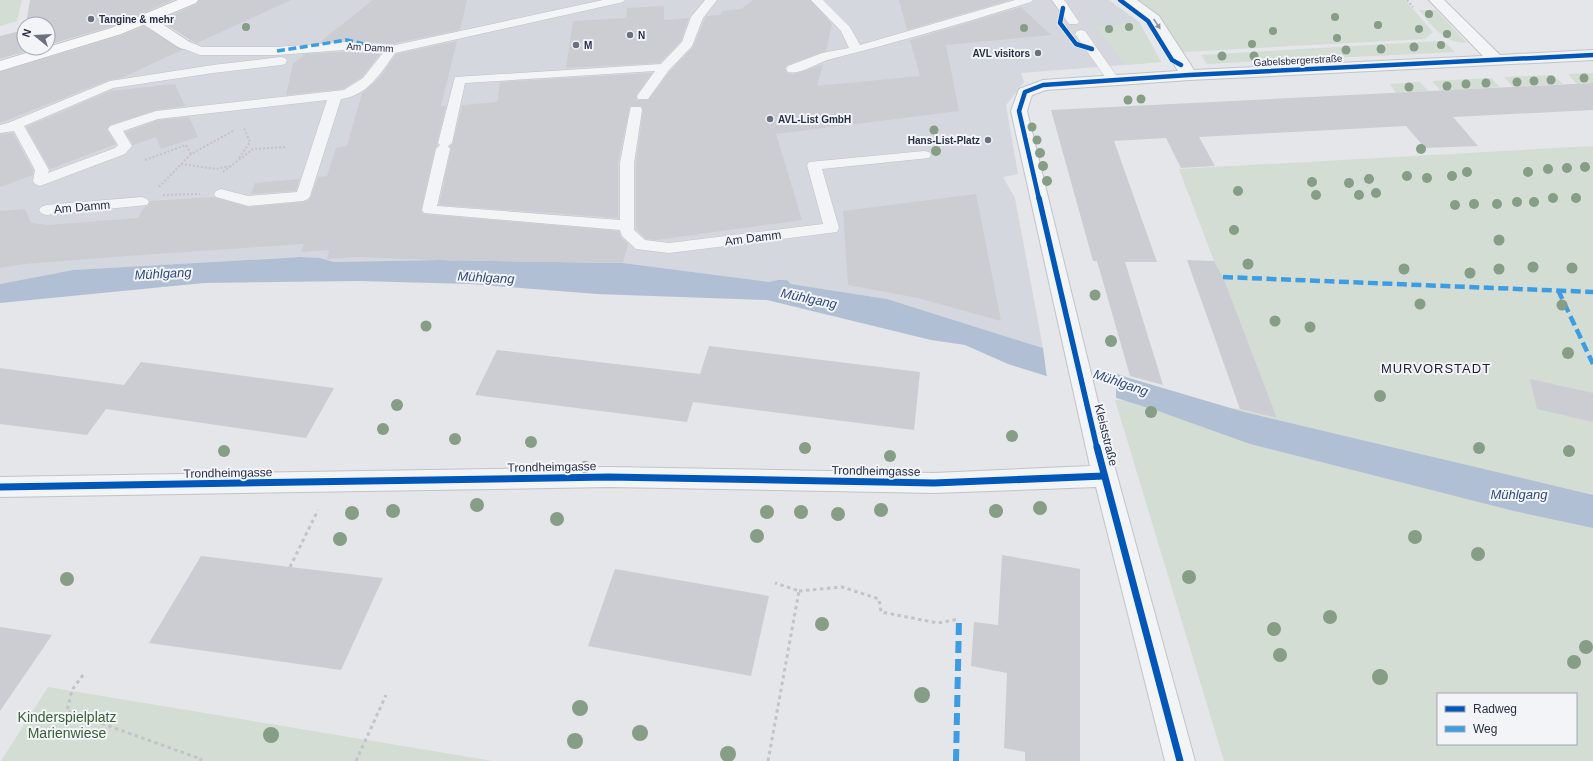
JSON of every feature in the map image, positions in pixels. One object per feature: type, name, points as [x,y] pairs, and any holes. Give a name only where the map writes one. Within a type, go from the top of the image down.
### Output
[{"type":"main road","points":[[0,66],[116,30],[191,0]]},
{"type":"street","points":[[1127,0],[1154,19],[1189,75]]},
{"type":"street","points":[[1436,0],[1496,60]]},
{"type":"street","name":"Am Damm","points":[[145,19],[183,44]]},
{"type":"street","name":"Gabelsbergerstraße","points":[[1019,111],[1025,92],[1043,85],[1189,75],[1593,55]]},
{"type":"street","name":"Kleiststraße","points":[[1019,111],[1104,476],[1180,761]]},
{"type":"street","name":"Trondheimgasse","points":[[0,487],[609,477],[934,483],[1104,476]]},
{"type":"lane","name":"Am Damm","points":[[183,44],[200,51],[278,51],[344,46],[391,50],[596,2],[619,0]]},
{"type":"lane","points":[[643,96],[665,68],[688,43],[697,17],[710,0]]},
{"type":"lane","points":[[817,0],[846,30],[856,50]]},
{"type":"lane","points":[[792,68],[826,56],[856,50],[911,35],[1026,0]]},
{"type":"lane","points":[[1058,0],[1073,22]]},
{"type":"lane","points":[[1081,34],[1114,81]]},
{"type":"lane","points":[[5,128],[18,127],[42,170],[40,181],[120,151],[125,146],[115,128],[156,115],[347,94],[361,88],[370,80],[391,50]]},
{"type":"lane","points":[[5,128],[110,85],[221,68],[340,54],[391,50]]},
{"type":"lane","points":[[636,110],[627,163],[627,226],[429,210],[459,80],[665,68]]},
{"type":"lane","points":[[221,194],[248,201],[303,196],[335,96]]},
{"type":"lane","name":"Am Damm","points":[[627,226],[627,232],[641,245],[669,248],[832,228],[814,165],[924,155]]},
{"type":"lane","name":"Am Damm","points":[[46,210],[147,198]]},
{"type":"path","points":[[1407,0],[1414,9]]},
{"type":"path","points":[[147,198],[190,154],[230,132],[250,126]]},
{"type":"path","points":[[181,164],[216,169],[230,166],[243,153],[250,142],[244,128]]},
{"type":"path","points":[[220,174],[253,149],[286,147]]},
{"type":"path","points":[[147,198],[221,194]]},
{"type":"path","points":[[290,567],[332,482]]},
{"type":"path","points":[[775,583],[799,591],[842,587],[879,599],[881,612],[938,624],[959,619]]},
{"type":"path","points":[[768,761],[799,591]]},
{"type":"path","points":[[83,675],[72,690],[67,711],[201,759],[200,761]]},
{"type":"path","points":[[356,761],[386,695]]},
{"type":"shaded area","points":[[222,0],[1109,0],[1139,22],[1161,62],[1021,73],[1024,82],[1006,105],[1018,174],[1003,177],[1015,198],[1043,348],[887,299],[791,284],[787,280],[769,282],[623,263],[438,260],[334,262],[320,258],[299,257],[73,270],[0,284],[0,79],[169,51],[196,36]]},
{"type":"green space","points":[[0,0],[22,0],[18,16],[16,16],[16,21],[0,26]]},
{"type":"green space","points":[[1134,0],[1405,0],[1433,32],[1425,39],[1183,52],[1160,18]]},
{"type":"green space","points":[[1419,10],[1436,10],[1467,43],[1450,40],[1444,36],[1434,28]]},
{"type":"green space","points":[[1139,22],[1161,62],[1125,65],[1096,27]]},
{"type":"green space","points":[[1438,41],[1446,43],[1455,52],[1207,64],[1201,55]]},
{"type":"green space","points":[[1593,73],[1593,83],[1577,84],[1568,74]]},
{"type":"green space","points":[[1553,75],[1563,84],[1513,87],[1504,77]]},
{"type":"green space","points":[[1491,78],[1500,87],[1441,91],[1432,81]]},
{"type":"green space","points":[[1420,82],[1428,91],[1396,93],[1390,84]]},
{"type":"green space","points":[[1593,146],[1593,761],[1224,761],[1115,400],[1240,409],[1277,418],[1223,277],[1214,261],[1179,169]]},
{"type":"green space","name":"Kinderspielplatz Marienwiese","points":[[48,687],[493,761],[1,761]]},
{"type":"water","name":"Mühlgang","points":[[300,257],[320,258],[334,262],[438,260],[623,263],[769,282],[787,280],[791,284],[887,299],[1043,348],[1129,378],[1244,412],[1593,495],[1593,528],[1514,511],[1250,444],[1158,411],[1008,364],[965,345],[931,340],[767,300],[597,294],[470,284],[359,281],[204,283],[0,303],[0,284],[73,270]]},
{"type":"pier","points":[[1046,347],[1111,370],[1116,374],[1116,398],[1110,398],[1047,378],[1043,348]]},
{"type":"building","points":[[30,0],[174,0],[110,27],[56,43],[56,16],[27,16]]},
{"type":"building","points":[[199,0],[291,0],[197,43],[159,20],[197,4]]},
{"type":"building","points":[[373,0],[467,0],[460,30],[391,44],[344,40],[320,42]]},
{"type":"building","points":[[753,0],[810,0],[832,24],[826,51],[787,65],[785,68],[787,73],[793,74],[823,64],[817,86],[920,76],[910,40],[1021,7],[1051,35],[946,45],[959,111],[776,134],[802,220],[656,240],[646,239],[636,229],[636,163],[643,110],[641,106],[630,106],[618,163],[618,218],[439,205],[451,149],[450,146],[453,143],[462,105],[497,102],[500,82],[652,73],[636,96],[637,100],[648,100],[670,71],[693,47],[706,16],[720,15],[723,11],[741,9]]},
{"type":"building","points":[[899,0],[1010,0],[907,30]]},
{"type":"building","points":[[664,6],[664,20],[689,18],[681,41],[660,63],[566,68],[573,21],[626,18],[627,8]]},
{"type":"building","points":[[144,26],[182,50],[121,78],[109,80],[0,123],[0,72],[122,35]]},
{"type":"building","points":[[16,32],[16,54],[0,59],[0,36]]},
{"type":"building","points":[[457,41],[441,106],[446,106],[437,143],[438,145],[435,149],[421,210],[423,214],[619,231],[621,237],[628,244],[623,263],[356,257],[327,259],[329,250],[301,252],[304,244],[24,264],[0,268],[0,211],[25,209],[31,223],[48,225],[138,218],[144,207],[148,206],[150,201],[214,197],[248,207],[303,202],[309,200],[318,177],[327,176],[336,148],[347,146],[362,93],[380,77],[396,54]]},
{"type":"building","points":[[344,52],[380,54],[362,77],[343,89],[286,95],[293,64],[305,54]]},
{"type":"building","points":[[1593,83],[1593,110],[1453,117],[1478,146],[1425,148],[1406,126],[1199,137],[1215,166],[1181,168],[1166,138],[1114,141],[1157,262],[1125,262],[1163,385],[1130,376],[1097,261],[1093,261],[1051,110]]},
{"type":"building","points":[[175,84],[185,106],[156,110],[110,125],[107,130],[116,144],[50,169],[26,127],[110,91]]},
{"type":"building","points":[[189,117],[198,137],[161,149],[156,137],[133,145],[125,132],[158,120]]},
{"type":"building","points":[[13,133],[33,170],[33,175],[0,187],[0,134]]},
{"type":"building","points":[[300,179],[296,191],[251,194],[255,183]]},
{"type":"building","points":[[976,194],[1001,321],[918,298],[848,285],[843,211]]},
{"type":"building","points":[[1187,260],[1214,261],[1223,277],[1277,418],[1240,409]]},
{"type":"building","points":[[709,346],[920,372],[914,430],[693,402],[687,422],[475,395],[497,350],[700,374]]},
{"type":"building","points":[[141,362],[334,388],[306,438],[106,409],[87,435],[0,424],[0,368],[124,385]]},
{"type":"building","points":[[1530,379],[1593,393],[1593,422],[1537,409]]},
{"type":"building","points":[[1002,555],[1080,569],[1080,761],[1025,761],[1025,752],[1004,748],[1007,673],[971,666],[974,622],[998,625]]},
{"type":"building","points":[[201,556],[383,578],[341,670],[149,643]]},
{"type":"building","points":[[615,569],[769,596],[751,676],[588,646]]},
{"type":"building","points":[[0,627],[52,635],[0,711]]},
{"type":"marked path","points":[[277,51],[347,40],[391,50]]},
{"type":"marked path","points":[[1223,277],[1593,292]]},
{"type":"marked path","points":[[1558,290],[1593,364]]},
{"type":"marked path","points":[[956,761],[959,619]]},
{"type":"cycle path","points":[[1120,0],[1148,21],[1172,60],[1181,65]]},
{"type":"cycle path","points":[[1063,8],[1060,23],[1076,44],[1092,49]]},
{"type":"cycle path","points":[[1180,761],[1095,439],[1040,204],[1019,111],[1025,92],[1043,85],[1189,75],[1593,55]]},
{"type":"cycle path","points":[[0,487],[609,477],[934,483],[1104,476]]},
{"type":"place","name":"Tangine & mehr","points":[[91,19]]},
{"type":"place","name":"N","points":[[630,35]]},
{"type":"place","name":"M","points":[[576,45]]},
{"type":"place","name":"AVL visitors","points":[[1038,53]]},
{"type":"place","name":"AVL-List GmbH","points":[[770,119]]},
{"type":"place","name":"Hans-List-Platz","points":[[988,140]]},
{"type":"district","name":"MURVORSTADT","points":[[1436,368]]}]
